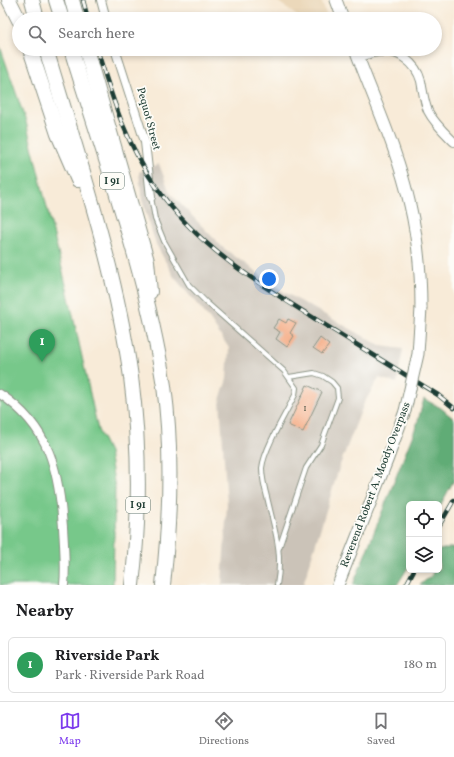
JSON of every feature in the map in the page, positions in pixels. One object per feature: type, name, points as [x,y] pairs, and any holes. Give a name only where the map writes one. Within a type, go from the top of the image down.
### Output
[{"type":"highway","points":[[9,0],[15,12]]},
{"type":"highway","points":[[14,0],[17,12]]},
{"type":"highway","points":[[32,0],[35,12]]},
{"type":"highway","points":[[56,0],[60,12]]},
{"type":"highway","points":[[72,0],[75,12]]},
{"type":"highway","points":[[32,56],[64,149],[76,176],[92,203]]},
{"type":"highway","name":"I 91","points":[[48,56],[92,203],[116,298],[132,392],[138,496],[138,529],[132,585]]},
{"type":"highway","name":"I 91","points":[[73,56],[132,246],[150,314],[164,388],[168,429],[169,525],[163,585]]},
{"type":"highway","points":[[88,56],[147,261],[150,282],[150,314]]},
{"type":"main road","points":[[336,0],[340,12]]},
{"type":"main road","name":"Reverend Robert A. Moody Overpass","points":[[338,585],[391,452],[405,411],[418,354],[421,308],[419,250],[410,205],[391,144],[358,56]]},
{"type":"street","points":[[100,0],[104,12]]},
{"type":"street","name":"Pequot Street","points":[[117,56],[145,142],[151,197]]},
{"type":"street","points":[[401,56],[410,62],[417,72],[428,110],[454,142]]},
{"type":"street","points":[[0,394],[14,405],[31,422],[53,461],[61,504],[65,558],[64,585]]},
{"type":"lane","points":[[151,197],[155,220],[164,241],[189,285],[289,377],[296,388],[295,395],[272,442],[262,467],[263,480],[279,549],[281,565],[277,585]]},
{"type":"lane","points":[[279,549],[306,468],[321,445],[338,398],[337,388],[332,382],[323,376],[314,373],[289,377]]},
{"type":"shaded area","points":[[276,0],[321,0],[325,12],[292,12]]},
{"type":"shaded area","points":[[159,164],[170,193],[222,247],[284,292],[381,346],[403,349],[397,383],[379,378],[364,403],[340,465],[303,585],[222,585],[227,504],[220,400],[227,379],[229,348],[208,317],[174,277],[156,244],[142,200],[139,172]]},
{"type":"green space","points":[[0,46],[26,122],[68,293],[98,430],[109,452],[115,488],[113,585],[0,585]]},
{"type":"green space","points":[[424,399],[441,408],[454,419],[454,480],[442,502],[442,501],[406,501],[406,571],[397,585],[353,585],[417,424]]},
{"type":"green space","points":[[454,547],[454,585],[420,585],[432,573],[442,573],[442,549]]},
{"type":"building","points":[[279,319],[286,323],[288,319],[296,323],[290,333],[294,336],[287,347],[276,339],[280,332],[273,328]]},
{"type":"building","points":[[320,338],[329,345],[322,354],[313,348]]},
{"type":"building","points":[[307,385],[322,392],[303,432],[288,425]]},
{"type":"railway","points":[[83,0],[86,12]]},
{"type":"railway","points":[[99,56],[121,121],[146,172],[173,209],[191,228],[210,246],[251,278],[438,395],[454,408]]},
{"type":"railway","points":[[442,521],[454,500]]},
{"type":"railway","points":[[406,585],[412,573]]},
{"type":"place","name":"Riverside Park","points":[[42,362]]}]
